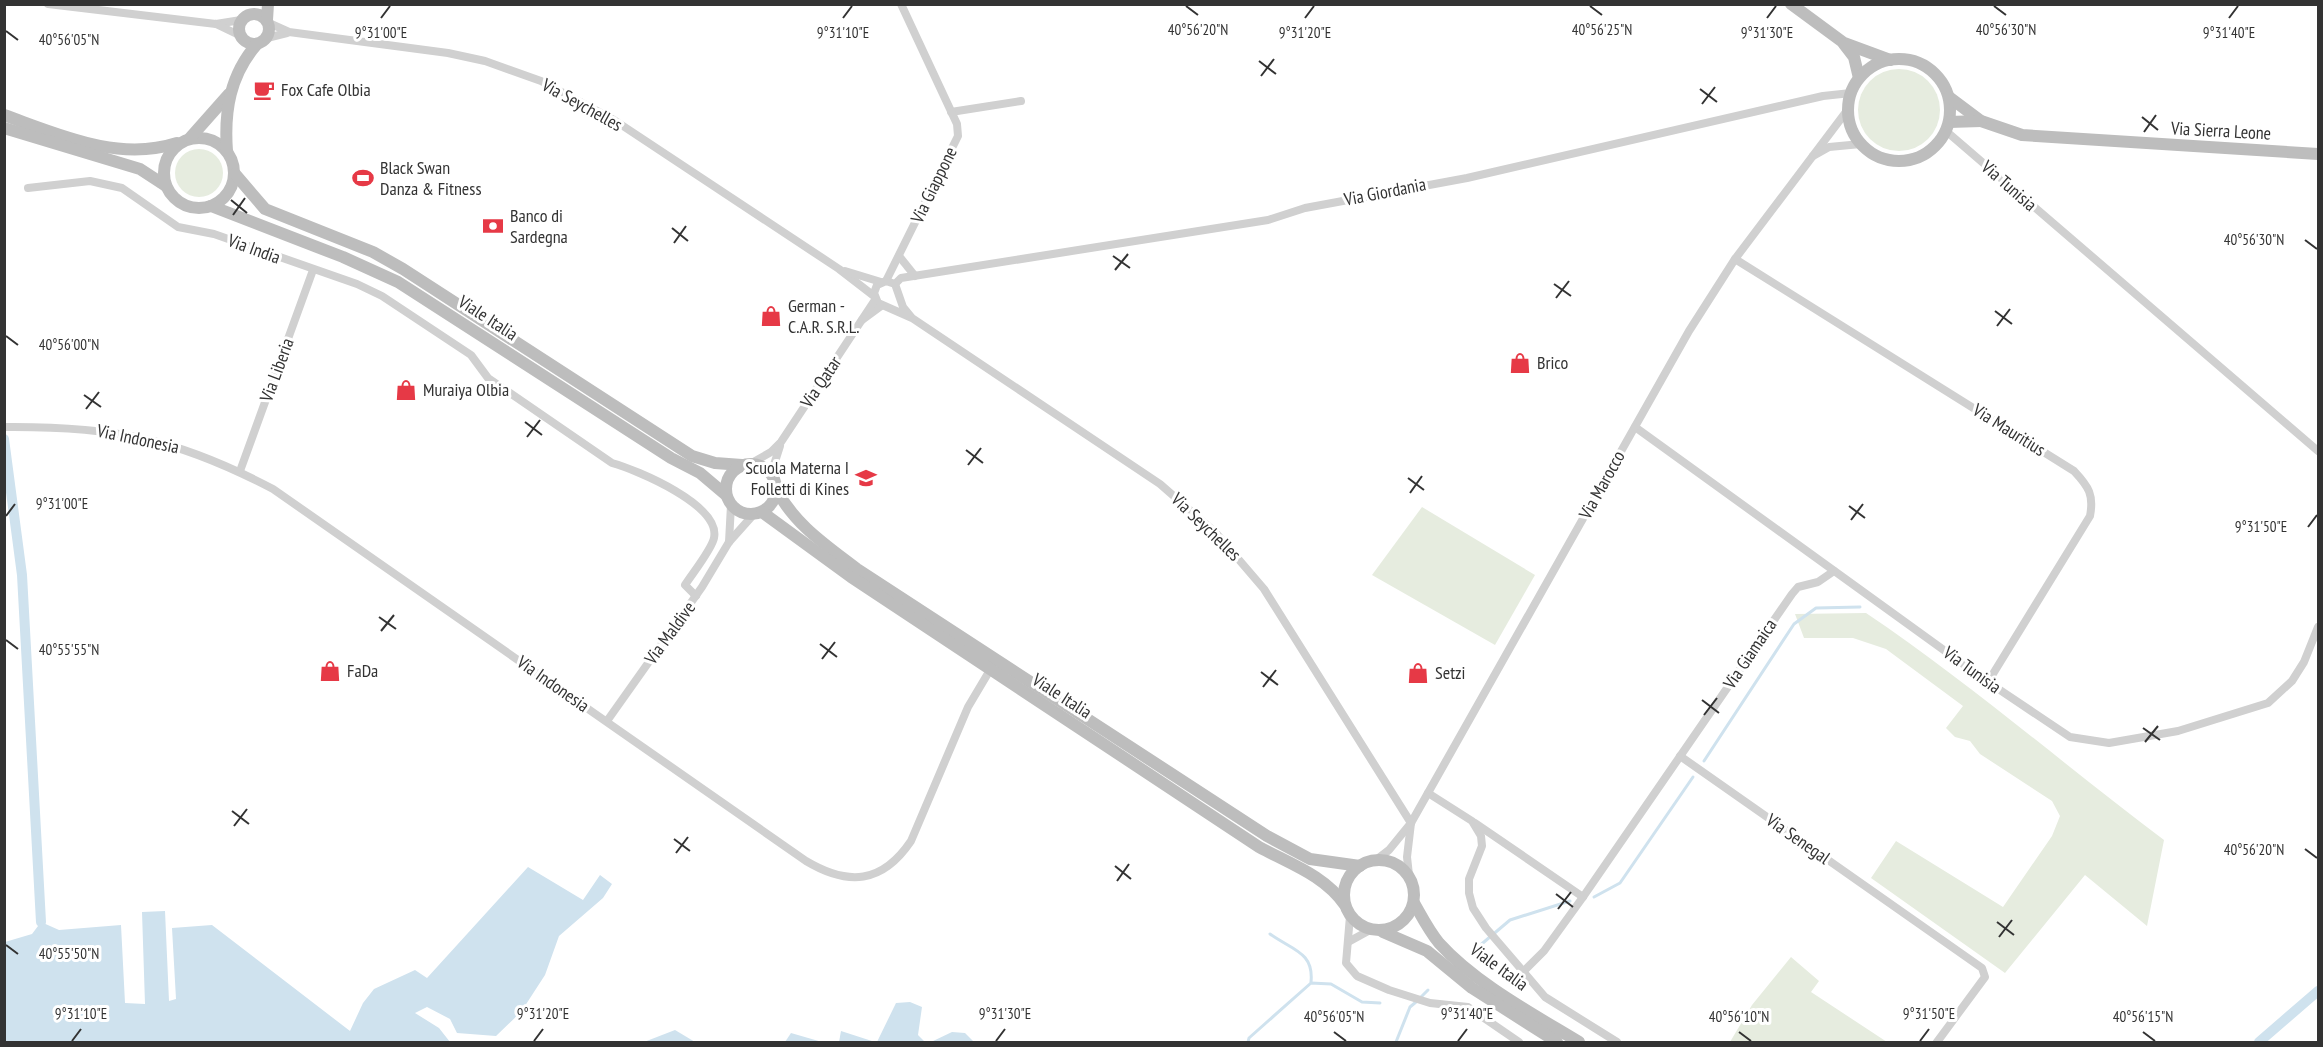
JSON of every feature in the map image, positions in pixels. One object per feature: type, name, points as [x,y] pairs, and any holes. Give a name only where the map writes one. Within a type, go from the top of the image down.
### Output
[{"type":"main road","points":[[4,128],[140,169],[166,186],[174,198],[186,206],[199,208],[211,206],[223,199],[232,187],[235,174],[227,151],[226,128],[230,93],[242,63],[262,41],[268,22],[268,4]]},
{"type":"main road","points":[[1793,5],[1844,43],[1890,60],[1910,60],[1929,69],[1942,82],[1949,97],[1948,127],[1934,148],[1921,157],[1904,161],[1890,161],[1874,154],[1862,144],[1850,123],[1851,93],[1860,78],[1873,67],[1890,60]]},
{"type":"main road","points":[[242,63],[242,38],[239,26],[252,13],[268,22]]},
{"type":"main road","points":[[242,38],[262,41]]},
{"type":"main road","points":[[1844,43],[1854,57],[1860,78]]},
{"type":"main road","points":[[166,186],[165,163],[171,151],[186,140],[230,93]]},
{"type":"main road","name":"Via Sierra Leone","points":[[1949,97],[1980,121],[2022,135],[2319,154]]},
{"type":"main road","points":[[4,115],[95,145],[118,150],[148,151],[186,140],[206,138],[219,143],[227,151]]},
{"type":"main road","name":"Via Sierra Leone","points":[[1948,127],[1980,121]]},
{"type":"main road","name":"Viale Italia","points":[[235,174],[265,209],[373,252],[403,269],[692,456],[715,464],[746,464]]},
{"type":"main road","name":"Viale Italia","points":[[211,206],[342,256],[398,282],[671,458],[700,473],[728,500]]},
{"type":"main road","points":[[746,464],[763,466],[771,474],[776,489],[773,501],[758,513],[743,514],[728,500],[728,477],[746,464]]},
{"type":"main road","name":"Viale Italia","points":[[776,489],[791,513],[807,531],[857,569],[1267,836],[1310,859],[1360,866]]},
{"type":"main road","name":"Viale Italia","points":[[758,513],[990,670],[1259,847],[1312,873],[1325,882],[1348,910]]},
{"type":"main road","points":[[1376,860],[1394,863],[1409,875],[1415,893],[1414,903],[1403,923],[1376,931],[1348,910],[1346,883],[1360,866],[1376,860]]},
{"type":"main road","name":"Viale Italia","points":[[1414,903],[1429,930],[1457,959],[1506,996],[1579,1042]]},
{"type":"main road","name":"Viale Italia","points":[[1376,931],[1402,938],[1427,951],[1472,988],[1557,1042]]},
{"type":"street","points":[[48,4],[216,24],[242,38]]},
{"type":"street","name":"Via Giappone","points":[[879,302],[875,288],[883,282],[899,256],[958,136],[951,112],[901,4]]},
{"type":"street","points":[[216,24],[252,13]]},
{"type":"street","name":"Via Seychelles","points":[[268,22],[289,32],[448,53],[485,61],[541,81],[614,120],[839,269],[879,302],[912,318],[1160,484],[1216,533],[1264,589],[1411,823]]},
{"type":"street","name":"Via Seychelles","points":[[262,41],[289,32]]},
{"type":"street","name":"Via Giordania","points":[[898,291],[902,278],[1268,220],[1305,208],[1390,190],[1467,178],[1812,98],[1851,93]]},
{"type":"street","points":[[951,112],[1021,101]]},
{"type":"street","name":"Via Marocco","points":[[1376,860],[1389,850],[1411,823],[1689,332],[1735,259],[1809,157],[1849,108]]},
{"type":"street","name":"Via Tunisia","points":[[1948,127],[2319,451]]},
{"type":"street","points":[[1809,157],[1829,147],[1862,144]]},
{"type":"street","name":"Via India","points":[[28,188],[90,181],[122,188],[178,227],[213,234],[313,270],[348,280],[382,296],[471,355],[488,378],[612,463],[632,468],[674,490],[712,522],[714,539],[685,585],[696,596]]},
{"type":"street","points":[[899,256],[915,276]]},
{"type":"street","name":"Via Giappone","points":[[898,291],[899,256]]},
{"type":"street","name":"Via Mauritius","points":[[1735,259],[2074,471],[2087,485],[2093,498],[2090,516],[1988,682]]},
{"type":"street","name":"Via Seychelles","points":[[839,269],[883,282],[898,291],[912,318]]},
{"type":"street","name":"Via Liberia","points":[[240,471],[313,270]]},
{"type":"street","points":[[879,302],[895,304],[898,291]]},
{"type":"street","name":"Via Qatar","points":[[781,442],[862,321],[867,310],[879,302]]},
{"type":"street","name":"Via Indonesia","points":[[4,427],[87,428],[159,440],[240,471],[273,489],[806,861],[836,876],[854,878],[882,871],[892,865],[907,846],[968,707],[990,670]]},
{"type":"street","name":"Via Tunisia","points":[[1635,427],[1988,682],[2070,738],[2109,743],[2178,730],[2268,703],[2292,681],[2304,662],[2319,627]]},
{"type":"street","points":[[746,464],[771,452],[781,442]]},
{"type":"street","points":[[771,474],[781,442]]},
{"type":"street","name":"Via Maldive","points":[[728,500],[729,542]]},
{"type":"street","name":"Via Maldive","points":[[607,722],[696,596],[729,542],[758,513]]},
{"type":"street","name":"Via Giamaica","points":[[1680,756],[1791,594],[1798,586],[1818,582],[1834,571]]},
{"type":"street","points":[[1523,972],[1544,951],[1584,897],[1680,756]]},
{"type":"street","name":"Via Senegal","points":[[1680,756],[1982,968],[1985,977],[1937,1042]]},
{"type":"street","points":[[1428,793],[1584,897]]},
{"type":"street","points":[[1472,821],[1481,836],[1482,846],[1469,879],[1469,893],[1473,908],[1523,972],[1560,1009],[1617,1042]]},
{"type":"street","name":"Via Marocco","points":[[1409,875],[1407,857],[1411,823]]},
{"type":"street","points":[[1348,910],[1350,941],[1346,963],[1357,976],[1424,1001],[1468,1007],[1519,1042]]},
{"type":"street","points":[[1350,941],[1376,931]]},
{"type":"shaded area","points":[[1899,69],[1915,72],[1928,81],[1937,94],[1940,110],[1937,126],[1928,139],[1915,148],[1899,151],[1883,148],[1870,139],[1861,126],[1858,110],[1861,94],[1870,81],[1883,72]]},
{"type":"shaded area","points":[[194,149],[204,149],[216,156],[223,168],[223,178],[216,190],[204,197],[194,197],[179,186],[175,178],[175,168],[186,153]]},
{"type":"shaded area","points":[[1422,507],[1535,575],[1495,645],[1372,575]]},
{"type":"shaded area","points":[[1866,613],[1980,696],[2164,840],[2147,926],[2085,875],[2005,973],[1871,878],[1896,841],[2003,907],[2052,836],[2060,816],[2052,801],[1980,754],[1970,741],[1955,737],[1946,728],[1963,706],[1886,649],[1853,638],[1804,638],[1795,614]]},
{"type":"shaded area","points":[[1791,957],[1819,981],[1811,992],[1887,1042],[1730,1042],[1752,1005]]},
{"type":"water","points":[[528,867],[583,900],[600,875],[612,884],[603,898],[559,936],[545,975],[521,1012],[496,1036],[457,1033],[450,1019],[427,1007],[415,1013],[439,1028],[450,1042],[5,1042],[5,942],[32,934],[41,922],[59,930],[121,925],[125,1003],[145,1004],[142,912],[165,911],[169,1001],[176,999],[172,928],[212,925],[350,1031],[363,1003],[374,989],[415,970],[427,978]]},
{"type":"water","points":[[910,1002],[922,1007],[918,1035],[925,1042],[877,1042],[896,1003]]},
{"type":"water","points":[[675,1030],[695,1042],[644,1042]]},
{"type":"water","points":[[841,1031],[875,1042],[839,1042]]},
{"type":"water","points":[[952,1032],[965,1033],[974,1042],[931,1042]]},
{"type":"water","points":[[791,1033],[822,1042],[785,1042]]},
{"type":"waterway","points":[[4,439],[22,575],[41,922]]},
{"type":"waterway","points":[[1704,761],[1794,624],[1816,608],[1860,607]]},
{"type":"waterway","points":[[1594,897],[1620,883],[1693,777]]},
{"type":"waterway","points":[[1471,953],[1510,920],[1570,901]]},
{"type":"waterway","points":[[1270,934],[1305,958],[1309,964],[1311,982]]},
{"type":"waterway","points":[[1248,1042],[1249,1038],[1311,983],[1331,984],[1362,1002],[1380,1003]]},
{"type":"waterway","points":[[1421,997],[1428,990]]},
{"type":"waterway","points":[[2259,1042],[2318,991]]},
{"type":"waterway","points":[[1396,1042],[1410,1007],[1416,1002]]},
{"type":"place","name":"Fox Cafe Olbia","points":[[264,90]]},
{"type":"place","name":"Black Swan Danza & Fitness","points":[[363,178]]},
{"type":"place","name":"Banco di Sardegna","points":[[493,226]]},
{"type":"place","name":"German - C.A.R. S.R.L.","points":[[771,316]]},
{"type":"place","name":"Brico","points":[[1520,363]]},
{"type":"place","name":"Muraiya Olbia","points":[[406,390]]},
{"type":"place","name":"Scuola Materna I Folletti di Kines","points":[[866,478]]},
{"type":"place","name":"FaDa","points":[[330,671]]},
{"type":"place","name":"Setzi","points":[[1418,673]]}]
